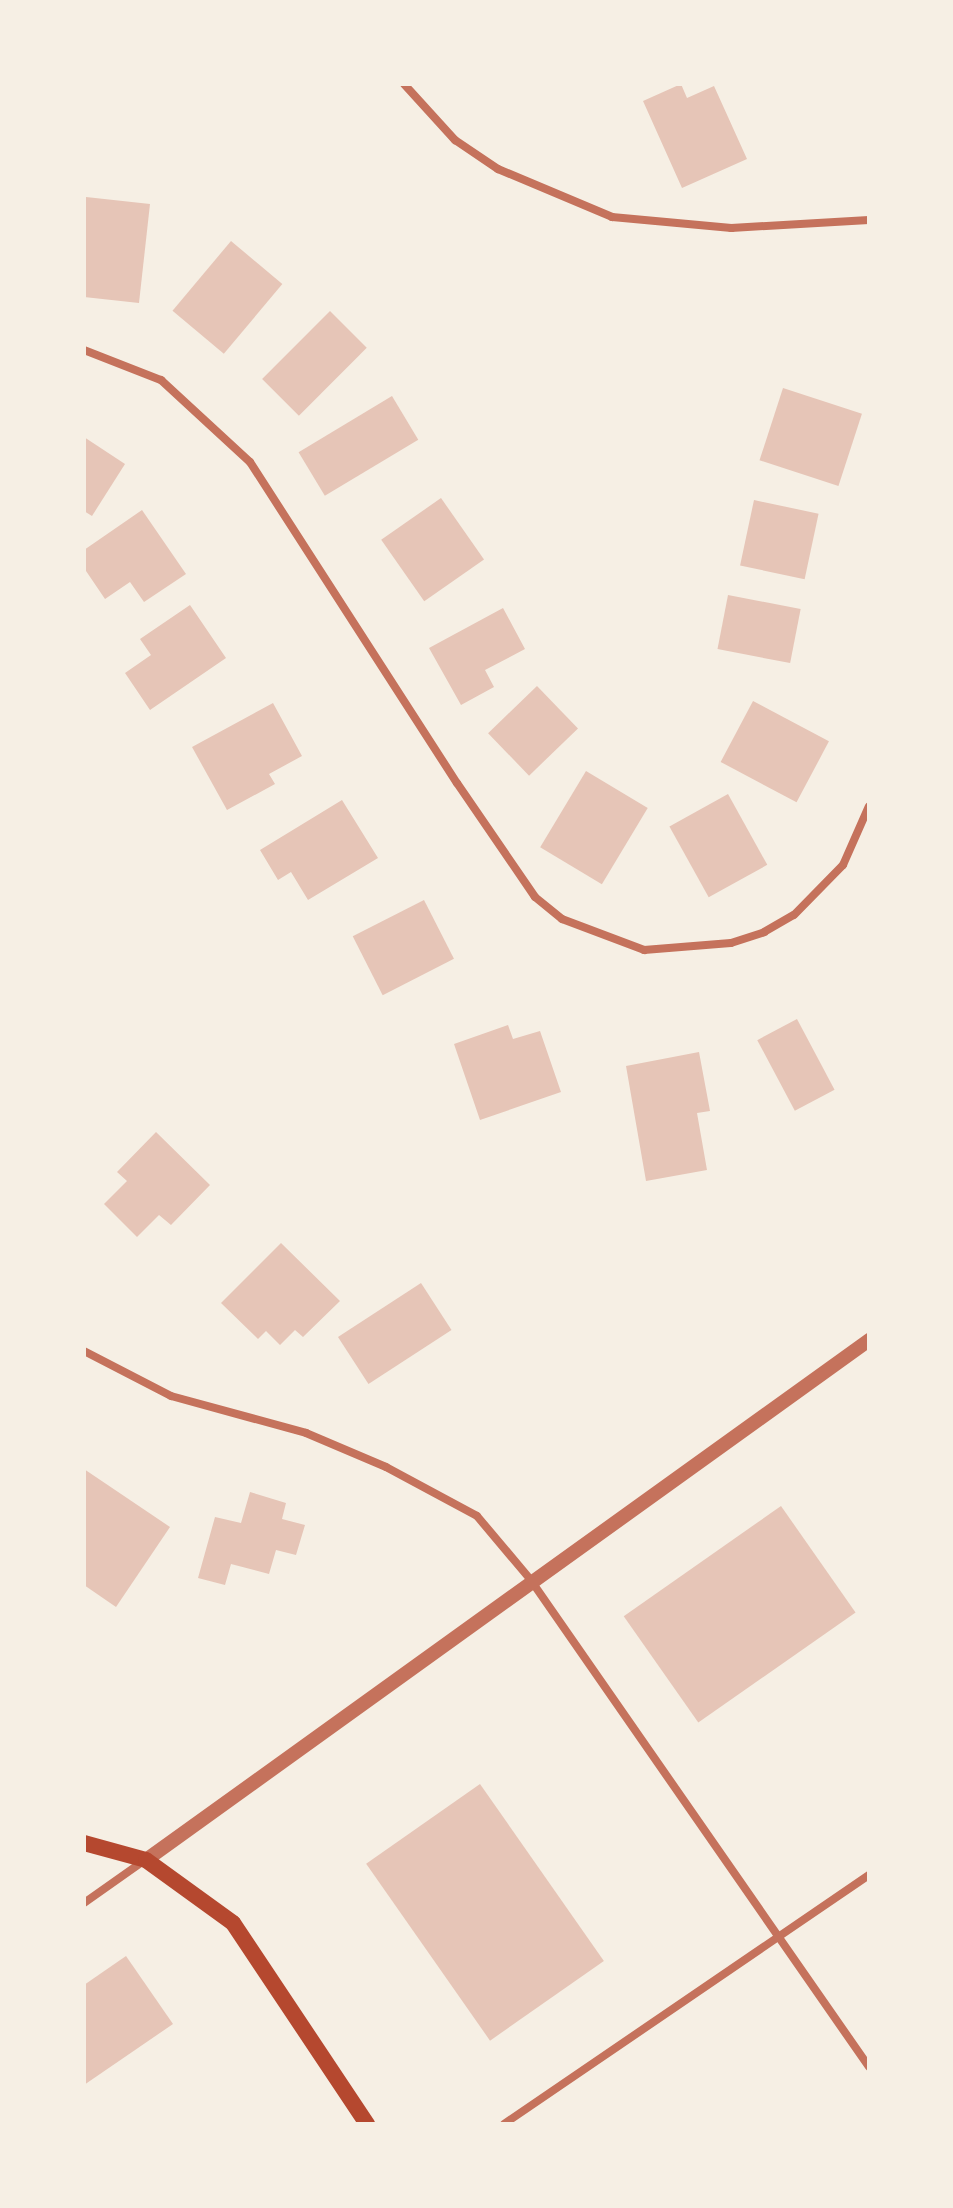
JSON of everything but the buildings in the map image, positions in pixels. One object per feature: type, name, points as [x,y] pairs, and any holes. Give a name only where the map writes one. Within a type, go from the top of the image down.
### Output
[{"type":"main road","points":[[84,1843],[146,1860],[233,1923],[367,2124]]},
{"type":"street","points":[[404,84],[455,140],[498,169],[612,217],[731,228],[869,220]]},
{"type":"street","points":[[84,350],[161,380],[250,462],[466,796],[535,897],[562,919],[644,950],[731,943],[764,932],[794,915],[843,865],[869,806]]},
{"type":"street","points":[[84,1903],[530,1579],[869,1340]]},
{"type":"street","points":[[84,1351],[171,1396],[306,1433],[386,1467],[477,1516],[530,1579],[869,2067]]},
{"type":"street","points":[[504,2124],[869,1875]]}]
